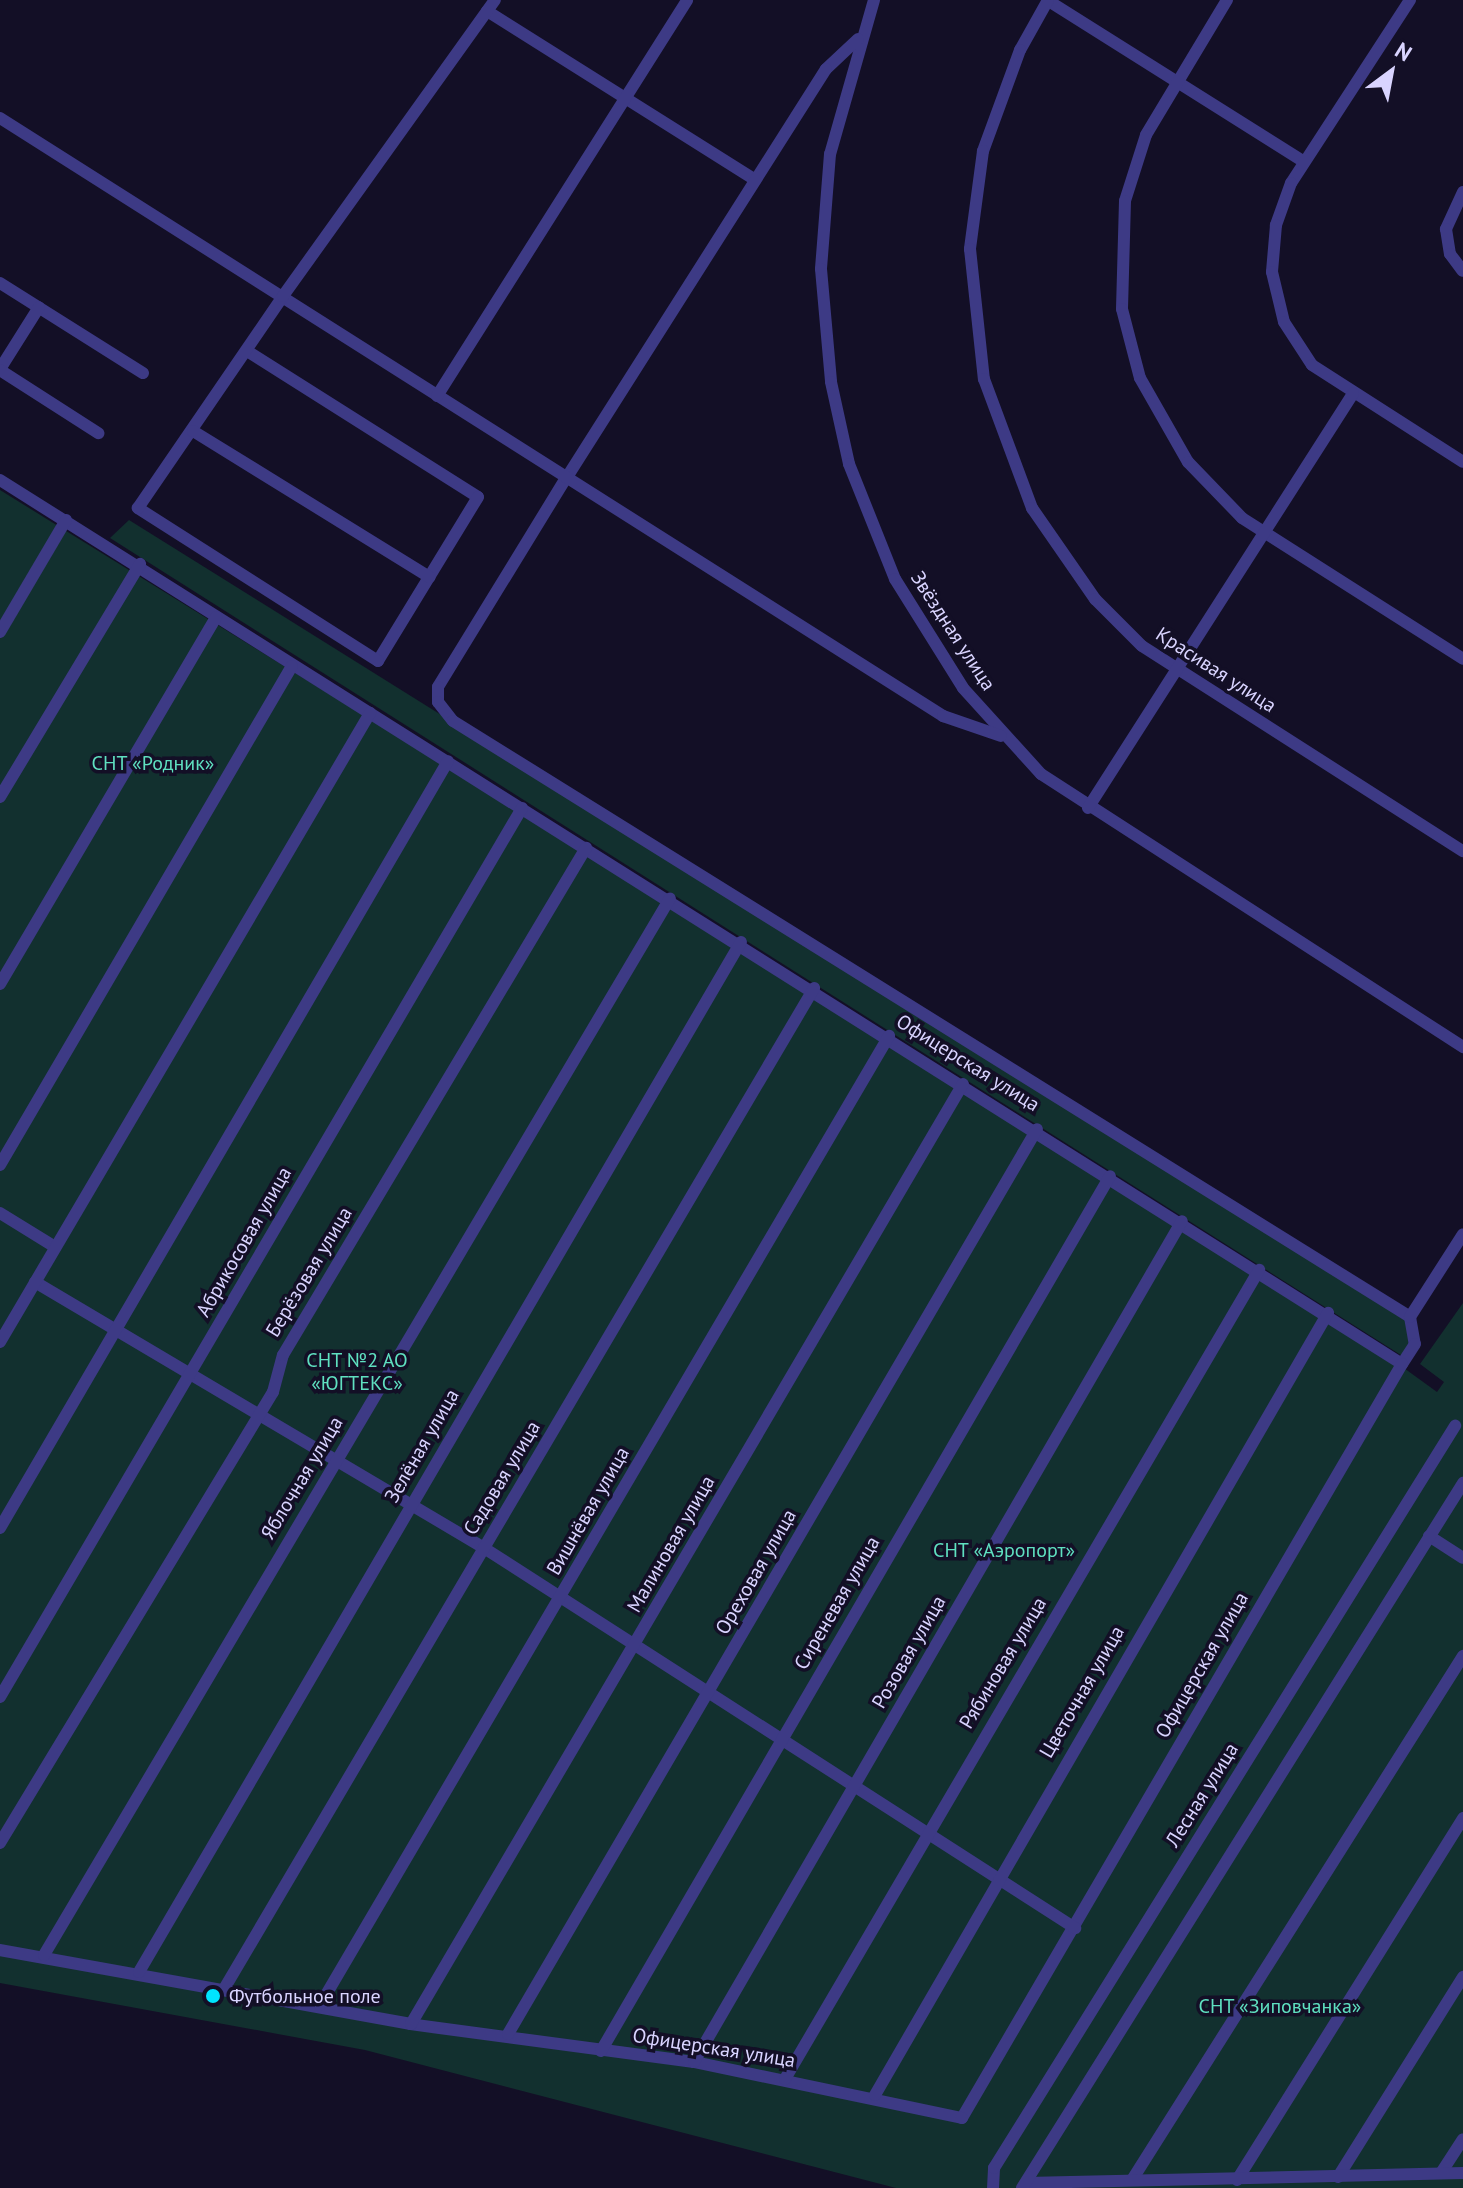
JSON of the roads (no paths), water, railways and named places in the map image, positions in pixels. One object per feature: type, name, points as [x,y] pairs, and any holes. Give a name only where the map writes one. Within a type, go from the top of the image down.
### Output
[{"type":"street","points":[[437,396],[687,0]]},
{"type":"street","name":"Звёздная улица","points":[[874,0],[858,39],[823,216],[831,382],[849,464],[889,568],[933,645],[1001,736],[1088,808],[1463,1047]]},
{"type":"street","points":[[1047,0],[1303,161]]},
{"type":"street","name":"Красивая улица","points":[[1047,0],[1009,76],[977,180],[971,292],[984,379],[1012,466],[1065,561],[1118,623],[1176,671],[1463,851]]},
{"type":"street","points":[[1227,0],[1146,135],[1125,201],[1122,309],[1140,378],[1171,436],[1208,486],[1263,533],[1463,659]]},
{"type":"street","points":[[1410,0],[1303,161],[1276,225],[1276,297],[1312,365],[1463,462]]},
{"type":"street","points":[[247,351],[478,497],[378,661],[138,508],[283,296],[491,6],[625,98],[755,180]]},
{"type":"street","points":[[858,39],[826,69],[566,478],[438,687],[438,702],[453,721],[1410,1317]]},
{"type":"street","points":[[0,118],[943,716],[1001,736]]},
{"type":"street","points":[[1463,192],[1446,229],[1450,254],[1463,271]]},
{"type":"street","points":[[0,283],[143,373]]},
{"type":"street","points":[[39,307],[0,370],[98,433]]},
{"type":"street","points":[[1088,808],[1353,393]]},
{"type":"street","points":[[193,431],[429,577]]},
{"type":"street","name":"Офицерская улица","points":[[0,480],[140,564],[292,666],[814,988],[1328,1313],[1402,1364],[962,2118],[875,2095],[694,2062],[601,2051],[508,2034],[411,2024],[139,1972],[0,1950]]},
{"type":"street","points":[[0,632],[66,520]]},
{"type":"street","points":[[0,797],[140,564]]},
{"type":"street","points":[[0,984],[216,617]]},
{"type":"street","points":[[0,1165],[292,666]]},
{"type":"street","points":[[0,1342],[370,713]]},
{"type":"street","points":[[0,1528],[112,1331],[448,761]]},
{"type":"street","name":"Абрикосовая улица","points":[[0,1697],[522,808]]},
{"type":"street","name":"Берёзовая улица","points":[[0,1843],[255,1412],[273,1392],[283,1355],[586,848]]},
{"type":"street","name":"Яблочная улица","points":[[44,1955],[670,898]]},
{"type":"street","name":"Зелёная улица","points":[[139,1972],[741,942]]},
{"type":"street","name":"Садовая улица","points":[[224,1989],[814,988]]},
{"type":"street","name":"Вишнёвая улица","points":[[320,2005],[889,1036]]},
{"type":"street","name":"Малиновая улица","points":[[411,2024],[963,1084]]},
{"type":"street","name":"Ореховая улица","points":[[508,2034],[1037,1129]]},
{"type":"street","name":"Сиреневая улица","points":[[601,2051],[780,1738],[1110,1176]]},
{"type":"street","points":[[0,1213],[55,1247]]},
{"type":"street","name":"Розовая улица","points":[[694,2062],[1182,1221]]},
{"type":"street","points":[[1402,1364],[1415,1344],[1410,1317],[1463,1234]]},
{"type":"street","name":"Рябиновая улица","points":[[785,2079],[925,1833],[1259,1270]]},
{"type":"street","points":[[35,1282],[112,1331],[337,1457],[484,1548],[636,1643],[780,1738],[852,1790],[1075,1928]]},
{"type":"street","name":"Цветочная улица","points":[[875,2095],[996,1881],[1328,1313]]},
{"type":"street","name":"Лесная улица","points":[[993,2188],[994,2168],[1455,1426]]},
{"type":"street","points":[[1024,2186],[1463,1483]]},
{"type":"street","points":[[1429,1536],[1463,1558]]},
{"type":"street","points":[[1132,2180],[1463,1656]]},
{"type":"street","points":[[1237,2180],[1463,1818]]},
{"type":"street","points":[[1338,2177],[1463,1977]]},
{"type":"street","points":[[1441,2173],[1463,2139]]},
{"type":"street","points":[[1024,2186],[1132,2180],[1463,2173]]},
{"type":"place","name":"Футбольное поле","points":[[213,1996]]},
{"type":"park label","name":"СНТ «Родник»","points":[[153,763]]},
{"type":"park label","name":"СНТ №2 АО «ЮГТЕКС»","points":[[357,1372]]},
{"type":"park label","name":"СНТ «Аэропорт»","points":[[1004,1550]]},
{"type":"park label","name":"СНТ «Зиповчанка»","points":[[1280,2006]]}]
